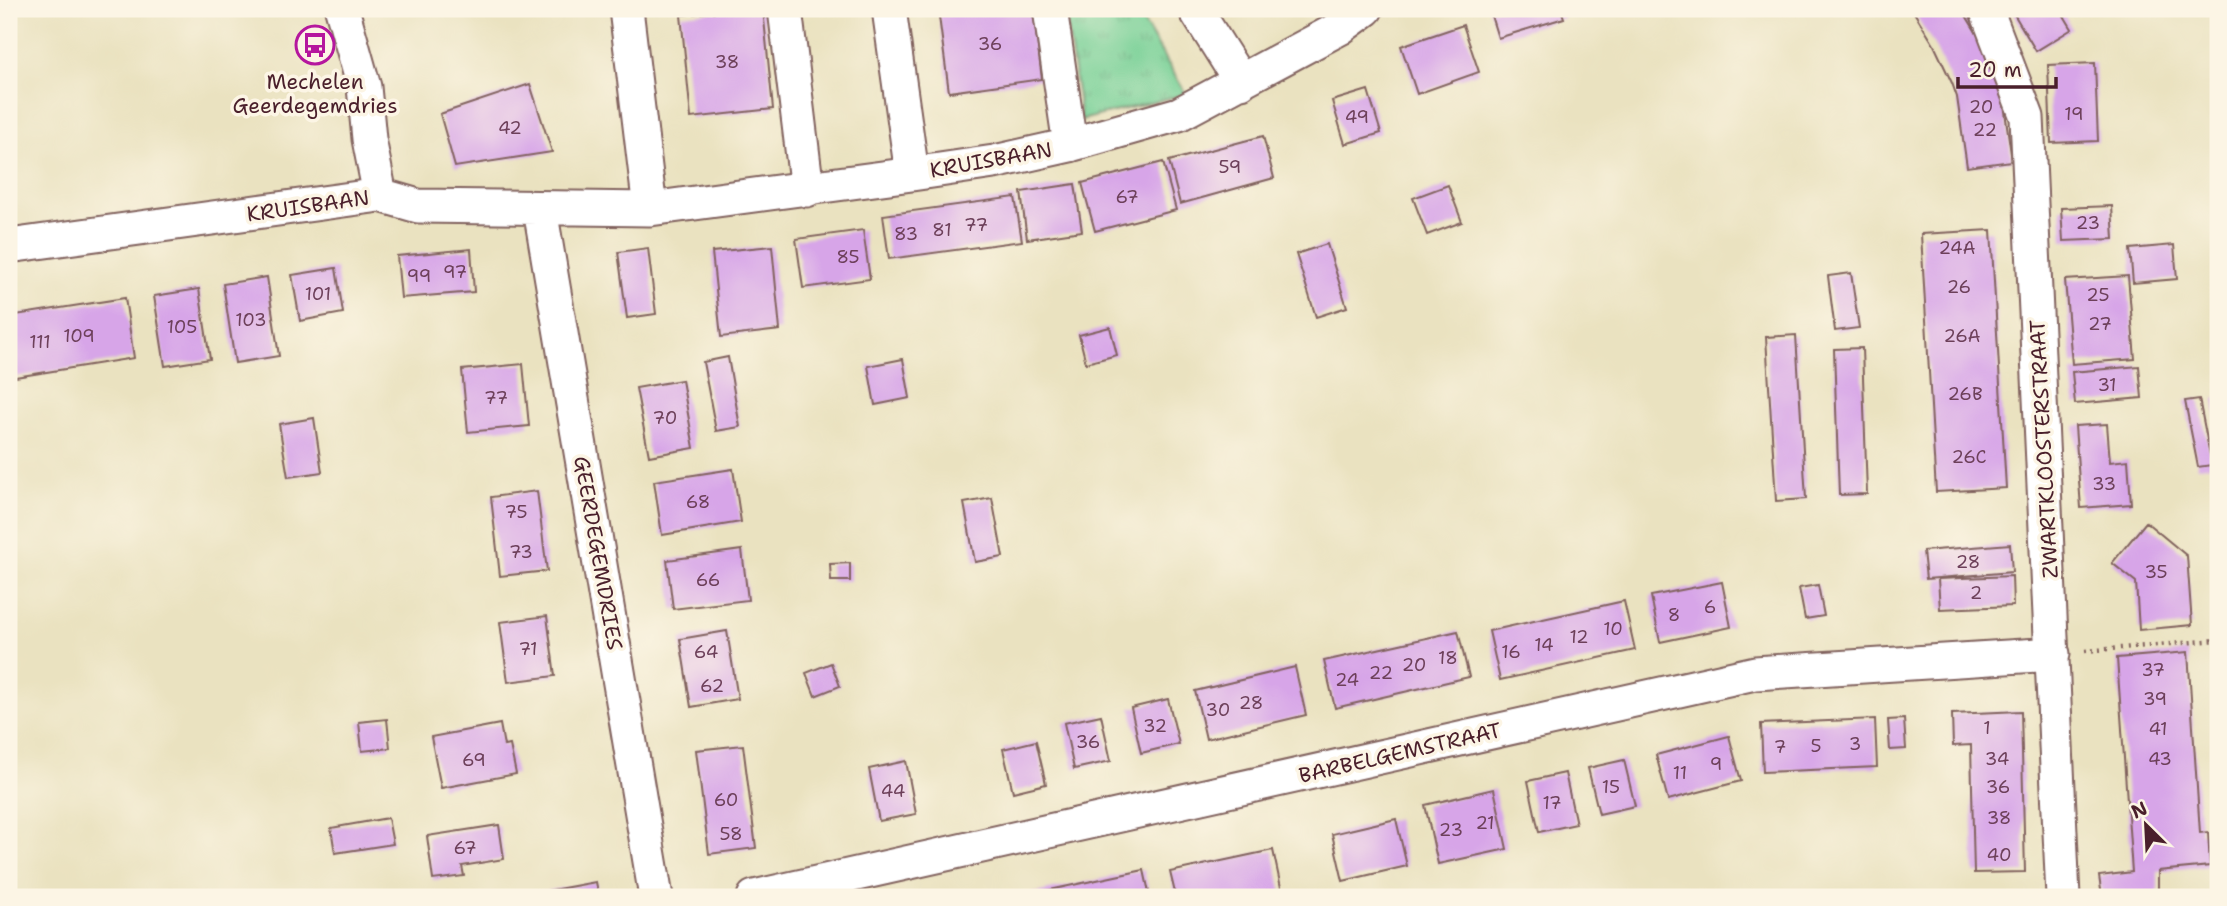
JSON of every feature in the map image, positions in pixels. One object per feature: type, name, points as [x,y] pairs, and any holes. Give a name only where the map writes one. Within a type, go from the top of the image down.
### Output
[{"type":"street","points":[[342,9],[364,86],[369,139],[380,195]]},
{"type":"street","points":[[626,9],[650,209]]},
{"type":"street","points":[[785,9],[807,190]]},
{"type":"street","name":"KRUISBAAN","points":[[889,9],[912,174]]},
{"type":"street","name":"KRUISBAAN","points":[[1051,9],[1070,145]]},
{"type":"street","points":[[1195,9],[1241,82]]},
{"type":"street","name":"KRUISBAAN","points":[[9,246],[380,195],[418,206],[650,209],[807,190],[994,162],[1070,145],[1180,114],[1340,28],[1366,9]]},
{"type":"street","name":"ZWARTKLOOSTERSTRAAT","points":[[1986,9],[2027,117],[2063,897]]},
{"type":"street","name":"GEERDEGEMDRIES","points":[[540,209],[656,897]]},
{"type":"street","name":"BARBELGEMSTRAAT","points":[[754,897],[1755,673],[2053,654]]},
{"type":"path","points":[[2053,654],[2218,640]]},
{"type":"green space","points":[[1065,9],[1136,9],[1186,94],[1081,120]]},
{"type":"building","points":[[763,9],[773,109],[691,118],[681,15]]},
{"type":"building","points":[[938,9],[1033,9],[1042,79],[949,92]]},
{"type":"building","points":[[1489,9],[1561,9],[1564,18],[1498,38]]},
{"type":"building","points":[[1912,9],[1962,9],[1985,47],[2002,90],[2012,161],[1967,167],[1957,97],[1934,45]]},
{"type":"building","points":[[2011,9],[2060,9],[2072,29],[2036,51]]},
{"type":"building","points":[[1463,25],[1479,72],[1417,94],[1401,46]]},
{"type":"building","points":[[2095,63],[2098,141],[2051,143],[2048,65]]},
{"type":"building","points":[[530,84],[552,152],[455,167],[440,114]]},
{"type":"building","points":[[1368,90],[1381,133],[1345,144],[1332,101]]},
{"type":"building","points":[[1263,136],[1274,178],[1180,204],[1169,161]]},
{"type":"building","points":[[1163,162],[1176,210],[1095,231],[1082,183]]},
{"type":"building","points":[[1075,184],[1082,231],[1027,239],[1021,192]]},
{"type":"building","points":[[1448,185],[1462,222],[1427,235],[1413,198]]},
{"type":"building","points":[[1015,197],[1022,241],[889,259],[883,215]]},
{"type":"building","points":[[2112,206],[2114,239],[2063,241],[2061,208]]},
{"type":"building","points":[[863,230],[870,279],[803,288],[796,239]]},
{"type":"building","points":[[1991,230],[2006,488],[1936,492],[1921,234]]},
{"type":"building","points":[[1327,244],[1347,307],[1316,317],[1296,254]]},
{"type":"building","points":[[2174,245],[2177,279],[2133,283],[2130,249]]},
{"type":"building","points":[[772,246],[780,330],[721,337],[712,252]]},
{"type":"building","points":[[648,248],[656,314],[627,318],[618,252]]},
{"type":"building","points":[[471,249],[474,292],[401,298],[397,256]]},
{"type":"building","points":[[336,268],[343,313],[300,321],[292,275]]},
{"type":"building","points":[[1851,273],[1859,328],[1835,331],[1828,276]]},
{"type":"building","points":[[2128,276],[2135,359],[2072,364],[2065,280]]},
{"type":"building","points":[[267,277],[279,356],[235,363],[223,284]]},
{"type":"building","points":[[199,289],[210,359],[165,366],[154,296]]},
{"type":"building","points":[[125,298],[134,358],[9,378],[9,316]]},
{"type":"building","points":[[1110,327],[1117,355],[1086,363],[1079,335]]},
{"type":"building","points":[[1796,335],[1806,499],[1776,501],[1766,337]]},
{"type":"building","points":[[1862,348],[1867,494],[1839,495],[1834,349]]},
{"type":"building","points":[[728,357],[740,427],[716,431],[703,362]]},
{"type":"building","points":[[903,359],[910,398],[875,405],[868,366]]},
{"type":"building","points":[[523,364],[529,426],[468,432],[462,370]]},
{"type":"building","points":[[2139,366],[2142,398],[2075,404],[2072,372]]},
{"type":"building","points":[[682,380],[694,448],[649,456],[636,388]]},
{"type":"building","points":[[2218,398],[2218,419],[2217,419],[2214,399]]},
{"type":"building","points":[[2199,399],[2212,465],[2198,467],[2185,401]]},
{"type":"building","points":[[314,418],[322,472],[288,477],[279,424]]},
{"type":"building","points":[[2107,424],[2110,462],[2128,460],[2131,504],[2081,508],[2075,426]]},
{"type":"building","points":[[733,469],[741,522],[662,535],[654,481]]},
{"type":"building","points":[[537,491],[547,571],[500,576],[491,497]]},
{"type":"building","points":[[992,498],[1003,557],[975,562],[964,503]]},
{"type":"building","points":[[2146,522],[2187,556],[2192,625],[2139,630],[2136,582],[2112,563]]},
{"type":"building","points":[[2010,544],[2012,572],[1926,579],[1923,551]]},
{"type":"building","points":[[742,550],[748,600],[673,609],[667,560]]},
{"type":"building","points":[[850,563],[850,581],[831,581],[830,564]]},
{"type":"building","points":[[2012,576],[2013,606],[1940,609],[1938,579]]},
{"type":"building","points":[[1722,582],[1731,627],[1660,642],[1651,596]]},
{"type":"building","points":[[1818,585],[1824,616],[1805,619],[1799,588]]},
{"type":"building","points":[[1624,601],[1635,650],[1500,680],[1489,631]]},
{"type":"building","points":[[547,616],[555,676],[508,682],[500,622]]},
{"type":"building","points":[[727,631],[738,699],[691,707],[680,639]]},
{"type":"building","points":[[1458,631],[1469,677],[1335,708],[1324,661]]},
{"type":"building","points":[[2188,652],[2200,833],[2208,832],[2210,866],[2158,871],[2158,897],[2102,897],[2099,876],[2132,872],[2117,658]]},
{"type":"building","points":[[831,663],[840,686],[815,696],[806,673]]},
{"type":"building","points":[[1295,667],[1306,715],[1206,739],[1195,691]]},
{"type":"building","points":[[1168,699],[1179,744],[1141,753],[1131,708]]},
{"type":"building","points":[[2021,711],[2025,872],[1974,873],[1971,745],[1953,746],[1952,714]]},
{"type":"building","points":[[1101,715],[1111,761],[1074,769],[1064,723]]},
{"type":"building","points":[[387,719],[390,748],[362,751],[359,722]]},
{"type":"building","points":[[1875,719],[1877,767],[1763,772],[1761,724]]},
{"type":"building","points":[[1904,719],[1906,749],[1890,750],[1888,720]]},
{"type":"building","points":[[500,724],[504,746],[510,745],[516,774],[441,788],[431,737]]},
{"type":"building","points":[[1729,736],[1741,781],[1668,800],[1656,755]]},
{"type":"building","points":[[1036,741],[1046,784],[1013,792],[1003,749]]},
{"type":"building","points":[[743,745],[756,848],[709,854],[696,750]]},
{"type":"building","points":[[1624,760],[1635,806],[1599,814],[1588,768]]},
{"type":"building","points":[[906,761],[916,814],[879,821],[869,769]]},
{"type":"building","points":[[1565,773],[1576,824],[1539,832],[1528,781]]},
{"type":"building","points":[[1494,789],[1507,849],[1438,864],[1425,805]]},
{"type":"building","points":[[388,818],[393,844],[335,853],[331,828]]},
{"type":"building","points":[[1396,819],[1407,866],[1343,881],[1332,834]]},
{"type":"building","points":[[499,825],[504,859],[462,866],[464,876],[433,880],[427,836]]},
{"type":"building","points":[[1273,850],[1283,897],[1176,897],[1170,872]]},
{"type":"building","points":[[1144,870],[1150,897],[1021,897],[1021,896]]},
{"type":"building","points":[[596,882],[599,897],[519,897],[519,896]]},
{"type":"place","name":"Mechelen Geerdegemdries","points":[[315,45]]}]
